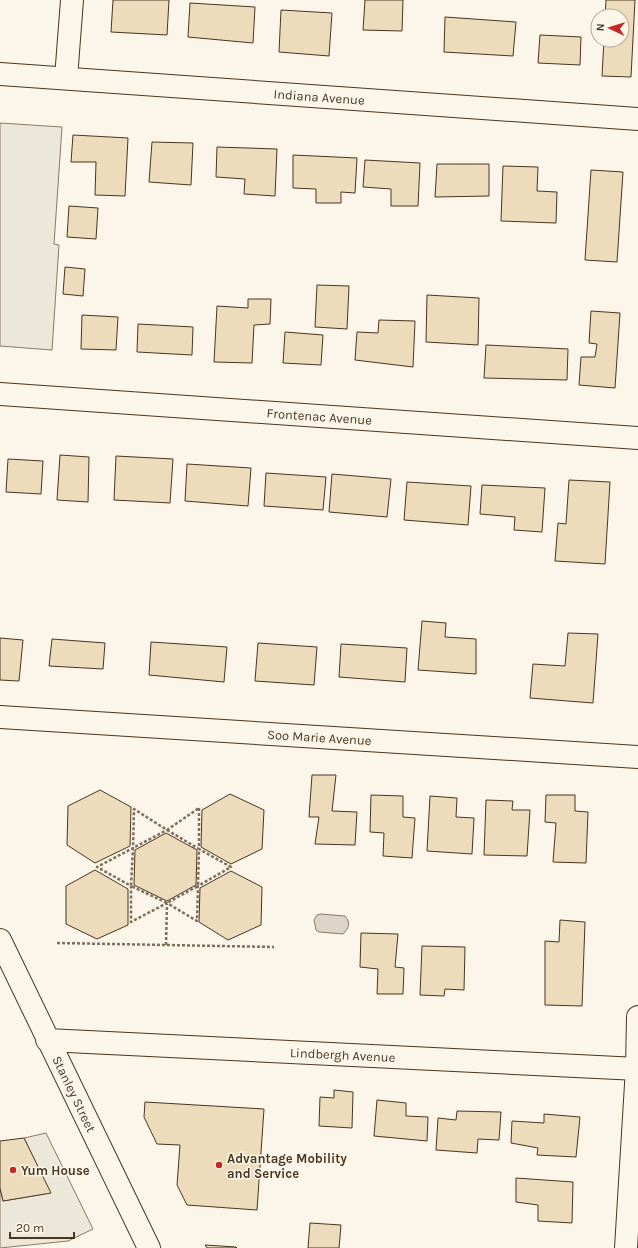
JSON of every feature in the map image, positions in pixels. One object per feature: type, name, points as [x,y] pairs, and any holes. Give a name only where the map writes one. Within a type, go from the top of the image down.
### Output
[{"type":"street","points":[[66,78],[72,0]]},
{"type":"street","name":"Indiana Avenue","points":[[0,74],[638,119]]},
{"type":"street","name":"Frontenac Avenue","points":[[0,394],[638,438]]},
{"type":"street","name":"Soo Marie Avenue","points":[[0,717],[638,757]]},
{"type":"street","name":"Stanley Street","points":[[0,940],[149,1248]]},
{"type":"street","points":[[626,1248],[637,1069],[638,1017]]},
{"type":"street","name":"Lindbergh Avenue","points":[[48,1040],[637,1069]]},
{"type":"path","points":[[200,808],[197,920],[97,867],[167,830],[200,808]]},
{"type":"path","points":[[134,809],[231,867],[131,922],[133,848],[134,809]]},
{"type":"path","points":[[166,945],[167,903]]},
{"type":"path","points":[[58,943],[274,947]]},
{"type":"shaded area","points":[[0,123],[62,127],[54,244],[59,245],[52,350],[0,346]]},
{"type":"shaded area","points":[[317,915],[345,916],[349,923],[347,930],[343,934],[319,932],[316,930],[314,920]]},
{"type":"shaded area","points":[[46,1133],[93,1229],[68,1241],[0,1248],[0,1188],[3,1201],[50,1193],[24,1138]]},
{"type":"building","points":[[113,0],[169,0],[167,35],[111,32]]},
{"type":"building","points":[[365,0],[403,0],[402,31],[363,30]]},
{"type":"building","points":[[606,0],[635,0],[631,77],[602,76],[604,48],[630,48],[630,8],[606,8]]},
{"type":"building","points":[[190,3],[255,7],[253,43],[188,37]]},
{"type":"building","points":[[281,10],[332,13],[329,56],[279,52]]},
{"type":"building","points":[[445,17],[516,22],[513,56],[444,52]]},
{"type":"building","points":[[540,35],[581,37],[580,65],[538,63]]},
{"type":"building","points":[[73,135],[128,138],[125,196],[95,195],[96,162],[71,162]]},
{"type":"building","points":[[152,142],[193,143],[191,185],[149,182]]},
{"type":"building","points":[[217,147],[277,149],[275,196],[244,194],[245,179],[216,177]]},
{"type":"building","points":[[293,155],[357,158],[355,193],[341,192],[341,203],[316,203],[316,189],[293,188]]},
{"type":"building","points":[[365,160],[420,163],[418,206],[391,206],[391,189],[363,187]]},
{"type":"building","points":[[437,164],[489,164],[489,196],[435,197]]},
{"type":"building","points":[[503,166],[538,167],[537,191],[557,192],[556,223],[501,221]]},
{"type":"building","points":[[591,170],[623,172],[617,262],[585,260]]},
{"type":"building","points":[[69,206],[98,208],[96,239],[67,237]]},
{"type":"building","points":[[65,267],[85,269],[83,296],[63,294]]},
{"type":"building","points":[[317,285],[349,286],[347,329],[315,327]]},
{"type":"building","points":[[427,295],[479,298],[478,345],[426,342]]},
{"type":"building","points":[[248,299],[271,299],[270,324],[254,325],[252,363],[214,362],[217,306],[248,308]]},
{"type":"building","points":[[591,311],[620,313],[615,388],[579,385],[581,357],[595,357],[597,344],[589,343]]},
{"type":"building","points":[[82,315],[118,317],[116,350],[81,349]]},
{"type":"building","points":[[379,320],[415,321],[413,367],[355,360],[357,332],[378,333]]},
{"type":"building","points":[[138,324],[193,327],[192,355],[137,352]]},
{"type":"building","points":[[285,332],[323,335],[321,365],[283,363]]},
{"type":"building","points":[[486,345],[568,349],[567,380],[484,378]]},
{"type":"building","points":[[60,455],[89,457],[88,502],[57,500]]},
{"type":"building","points":[[116,456],[173,459],[170,503],[114,500]]},
{"type":"building","points":[[8,459],[43,461],[41,494],[6,492]]},
{"type":"building","points":[[187,464],[251,468],[248,506],[185,501]]},
{"type":"building","points":[[266,473],[326,477],[323,510],[264,506]]},
{"type":"building","points":[[332,474],[391,479],[387,517],[329,512]]},
{"type":"building","points":[[569,480],[610,482],[605,564],[555,561],[558,523],[566,524]]},
{"type":"building","points":[[407,482],[471,486],[468,525],[404,520]]},
{"type":"building","points":[[482,485],[545,488],[542,532],[514,530],[515,517],[480,514]]},
{"type":"building","points":[[422,621],[446,623],[445,637],[476,639],[476,674],[418,670]]},
{"type":"building","points":[[568,633],[598,634],[593,703],[530,698],[533,664],[565,666]]},
{"type":"building","points":[[0,638],[23,640],[19,681],[0,680]]},
{"type":"building","points":[[52,639],[105,643],[103,669],[49,666]]},
{"type":"building","points":[[151,642],[227,647],[224,682],[149,675]]},
{"type":"building","points":[[258,643],[317,647],[314,685],[255,681]]},
{"type":"building","points":[[341,644],[407,648],[405,682],[339,677]]},
{"type":"building","points":[[312,775],[336,775],[332,811],[357,812],[355,845],[315,844],[319,817],[309,817]]},
{"type":"building","points":[[100,790],[131,807],[130,846],[95,863],[67,845],[68,806]]},
{"type":"building","points":[[230,794],[264,810],[262,849],[231,864],[201,847],[202,810]]},
{"type":"building","points":[[371,795],[403,796],[403,817],[415,818],[412,858],[383,856],[384,833],[370,832]]},
{"type":"building","points":[[546,795],[575,795],[575,811],[588,812],[586,863],[553,862],[556,823],[545,822]]},
{"type":"building","points":[[430,796],[457,798],[456,817],[474,818],[472,854],[427,851]]},
{"type":"building","points":[[486,800],[513,801],[512,810],[530,810],[527,856],[484,855]]},
{"type":"building","points":[[166,833],[197,850],[196,885],[167,901],[134,885],[135,850]]},
{"type":"building","points":[[95,870],[128,889],[128,925],[97,939],[66,924],[66,886]]},
{"type":"building","points":[[231,871],[262,887],[261,925],[228,940],[199,922],[200,888]]},
{"type":"building","points":[[560,920],[585,922],[582,1006],[545,1005],[545,941],[559,942]]},
{"type":"building","points":[[361,933],[398,934],[395,967],[404,968],[403,994],[377,994],[378,969],[360,967]]},
{"type":"building","points":[[422,946],[465,947],[464,990],[445,989],[444,996],[420,995]]},
{"type":"building","points":[[334,1090],[353,1092],[352,1128],[319,1126],[320,1097],[334,1098]]},
{"type":"building","points":[[377,1100],[406,1103],[406,1116],[428,1117],[427,1141],[374,1136]]},
{"type":"building","name":"Advantage Mobility and Service","points":[[145,1102],[264,1109],[257,1210],[187,1205],[177,1185],[180,1145],[157,1144],[144,1117]]},
{"type":"building","points":[[457,1111],[501,1112],[499,1140],[478,1139],[477,1153],[436,1150],[438,1118],[456,1120]]},
{"type":"building","points":[[544,1114],[580,1117],[576,1157],[537,1155],[538,1148],[511,1143],[512,1121],[544,1123]]},
{"type":"building","points":[[24,1138],[51,1193],[3,1201],[0,1188],[0,1141]]},
{"type":"building","points":[[516,1178],[573,1182],[572,1223],[538,1221],[538,1205],[516,1202]]},
{"type":"building","points":[[310,1223],[341,1225],[339,1248],[308,1248]]},
{"type":"building","points":[[205,1245],[236,1247],[237,1248],[207,1248]]},
{"type":"place","name":"Advantage Mobility and Service","points":[[219,1165]]},
{"type":"place","name":"Yum House","points":[[13,1170]]}]
